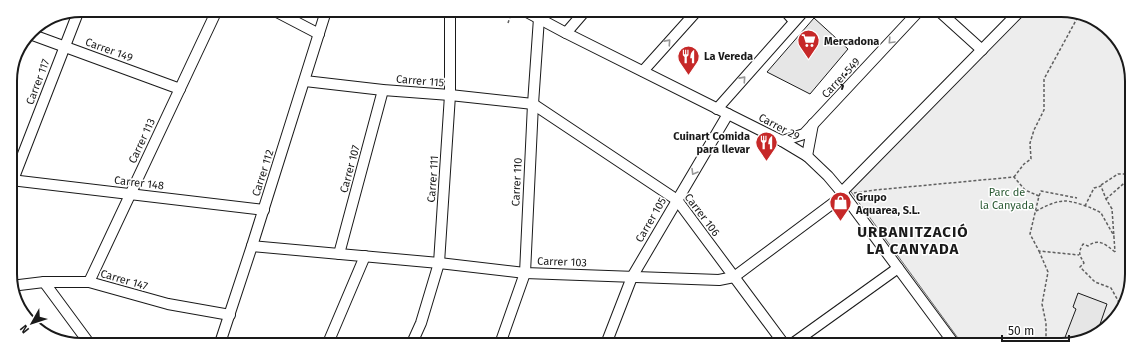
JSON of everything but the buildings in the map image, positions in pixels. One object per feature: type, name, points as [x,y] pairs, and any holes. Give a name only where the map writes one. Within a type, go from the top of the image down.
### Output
[{"type":"street","name":"Carrer 113","points":[[88,282],[214,17]]},
{"type":"street","points":[[286,17],[319,34]]},
{"type":"street","name":"Carrer 112","points":[[222,338],[264,210],[324,17]]},
{"type":"street","name":"Carrer 111","points":[[414,338],[421,323],[439,263],[450,95],[450,17]]},
{"type":"street","points":[[566,34],[580,17]]},
{"type":"street","points":[[643,72],[692,17]]},
{"type":"street","points":[[790,17],[794,21]]},
{"type":"street","points":[[717,108],[798,17]]},
{"type":"street","name":"Carrer 549","points":[[782,141],[804,134],[913,17]]},
{"type":"street","points":[[946,17],[982,50]]},
{"type":"street","name":"Carrer 103","points":[[252,246],[439,263],[525,273],[719,280],[734,277],[843,193],[1014,17]]},
{"type":"street","name":"Carrer 117","points":[[17,166],[76,18]]},
{"type":"street","name":"Carrer 29","points":[[539,18],[566,34],[782,141],[806,156],[828,176],[843,193],[950,338]]},
{"type":"street","name":"Carrer 110","points":[[502,338],[525,273],[533,104],[539,18]]},
{"type":"street","name":"Carrer 149","points":[[36,36],[180,89]]},
{"type":"street","name":"Carrer 115","points":[[305,81],[533,104]]},
{"type":"street","name":"Carrer 107","points":[[339,254],[383,90]]},
{"type":"street","name":"Carrer 106","points":[[533,104],[677,200],[780,338]]},
{"type":"street","name":"Carrer 105","points":[[608,338],[632,278],[728,114]]},
{"type":"street","points":[[806,156],[813,124]]},
{"type":"street","name":"Carrer 148","points":[[17,182],[264,210]]},
{"type":"street","points":[[330,338],[365,256]]},
{"type":"street","points":[[800,338],[898,268]]},
{"type":"street","points":[[44,282],[85,338]]},
{"type":"street","name":"Carrer 147","points":[[18,285],[44,282],[88,282],[168,304],[230,315]]},
{"type":"path","points":[[508,23],[510,17]]},
{"type":"path","points":[[843,193],[1014,177],[1024,164],[1031,160],[1030,144],[1034,130],[1044,110],[1044,79],[1077,19]]},
{"type":"path","points":[[1085,206],[1094,188],[1100,186],[1118,174],[1125,174]]},
{"type":"path","points":[[1014,177],[1025,190],[1040,196]]},
{"type":"path","points":[[1106,199],[1125,182]]},
{"type":"path","points":[[1100,186],[1112,208],[1114,252],[1100,242],[1093,243],[1088,246],[1083,244],[1079,255],[1084,263],[1080,267],[1095,282],[1111,288],[1118,301]]},
{"type":"path","points":[[1046,338],[1046,323],[1042,304],[1048,272],[1030,234],[1041,191],[1077,198]]},
{"type":"path","points":[[1036,212],[1052,204],[1065,201],[1085,206],[1098,210],[1101,213],[1114,236]]},
{"type":"path","points":[[1038,251],[1079,255]]},
{"type":"shaded area","name":"Parc de la Canyada","points":[[1016,17],[1061,17],[1077,19],[1089,24],[1103,33],[1114,46],[1122,61],[1125,81],[1125,274],[1123,290],[1109,316],[1100,325],[1085,333],[1065,338],[958,338],[849,189]]},
{"type":"wall","points":[[842,89],[843,86],[839,82],[858,62]]},
{"type":"place","name":"Mercadona","points":[[808,60]]},
{"type":"place","name":"La Vereda","points":[[689,76]]},
{"type":"place","name":"Cuinart Comida para llevar","points":[[766,162]]},
{"type":"place","name":"Grupo Aquarea, S.L.","points":[[841,222]]},
{"type":"district","name":"URBANITZACIÓ LA CANYADA","points":[[913,240]]}]
